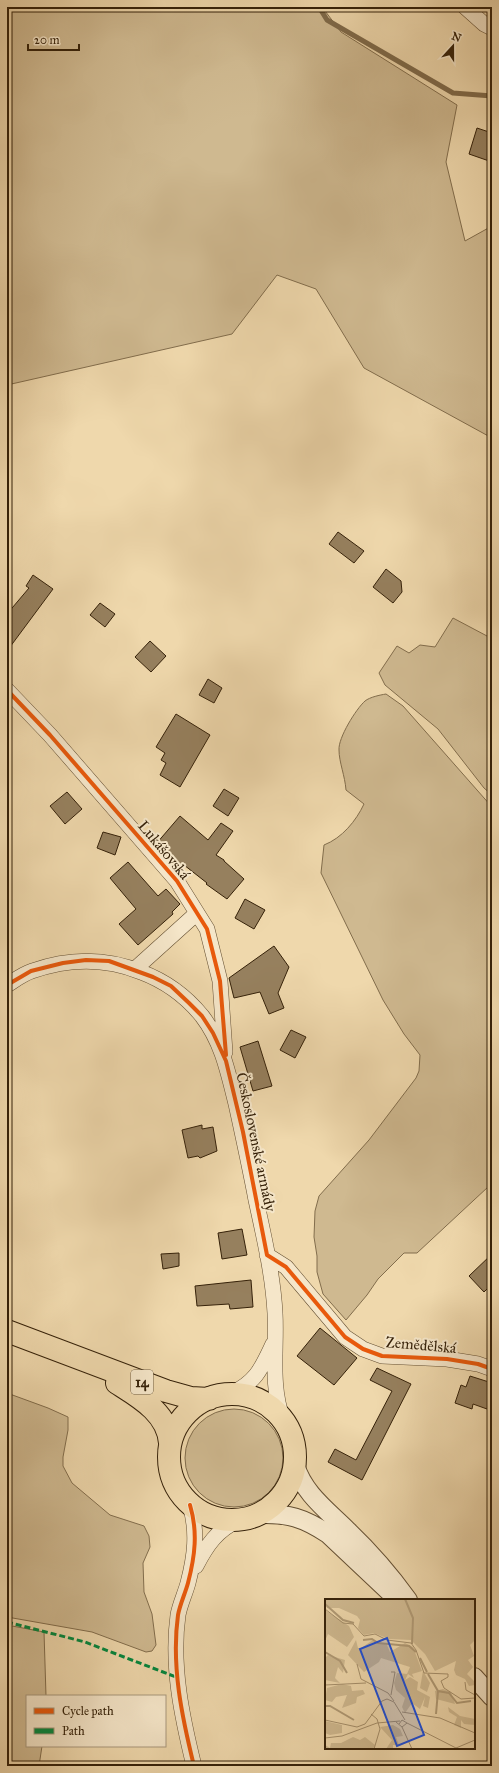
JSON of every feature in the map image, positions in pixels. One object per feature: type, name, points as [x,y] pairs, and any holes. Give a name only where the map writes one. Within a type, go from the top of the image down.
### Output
[{"type":"main road","name":"14","points":[[7,1331],[178,1395],[209,1399]]},
{"type":"main road","name":"14","points":[[76,1358],[144,1400],[169,1431],[170,1443]]},
{"type":"main road","name":"Československé armády","points":[[231,1394],[246,1396],[260,1401],[273,1409],[283,1420],[295,1449],[291,1480],[283,1494],[272,1506],[249,1517],[226,1520],[213,1518],[190,1505],[179,1492],[172,1476],[169,1460],[170,1443],[176,1428],[184,1416],[195,1406],[209,1399],[231,1394]]},
{"type":"street","points":[[465,7],[484,24],[492,28]]},
{"type":"street","name":"Lukášovská","points":[[7,690],[50,735],[177,881],[207,929],[220,981],[226,1061]]},
{"type":"street","points":[[135,969],[197,913]]},
{"type":"street","name":"Československé armády","points":[[7,985],[31,971],[63,963],[86,960],[109,961],[135,969],[170,986],[202,1016],[213,1033],[226,1061],[243,1132],[267,1255],[275,1312],[275,1388],[279,1409],[283,1420]]},
{"type":"street","name":"Zemědělská","points":[[267,1255],[286,1267],[345,1337],[363,1349],[382,1356],[447,1359],[478,1364],[492,1369]]},
{"type":"street","name":"Československé armády","points":[[231,1394],[249,1383],[260,1372],[276,1339]]},
{"type":"street","name":"Československé armády","points":[[294,1465],[302,1482],[312,1496],[392,1577],[407,1599]]},
{"type":"street","points":[[190,1505],[194,1517],[196,1539],[188,1583],[178,1614],[176,1677],[194,1766]]},
{"type":"street","name":"Československé armády","points":[[249,1517],[288,1515],[315,1525],[328,1534],[397,1599]]},
{"type":"street","points":[[188,1583],[212,1540],[229,1525],[249,1517]]},
{"type":"street","points":[[475,1678],[492,1697]]},
{"type":"shaded area","points":[[7,7],[322,7],[341,32],[457,105],[446,162],[465,241],[492,226],[492,438],[364,368],[316,289],[277,275],[232,334],[7,385]]},
{"type":"shaded area","points":[[453,618],[487,636],[492,642],[492,795],[484,788],[438,729],[385,685],[379,673],[397,646],[409,653],[420,645],[435,647]]},
{"type":"shaded area","points":[[386,694],[403,706],[492,807],[492,1186],[488,1187],[417,1253],[404,1253],[378,1279],[346,1320],[323,1294],[317,1272],[317,1256],[314,1237],[315,1211],[319,1196],[369,1140],[416,1078],[419,1071],[420,1055],[404,1034],[383,1000],[321,873],[324,845],[337,838],[353,823],[364,804],[346,790],[339,755],[341,738],[353,717],[365,701],[372,697]]},
{"type":"shaded area","points":[[7,1393],[68,1417],[68,1430],[63,1457],[63,1466],[72,1483],[110,1515],[144,1526],[149,1536],[150,1547],[143,1563],[144,1592],[152,1614],[156,1645],[152,1651],[146,1652],[92,1632],[7,1617]]},
{"type":"shaded area","points":[[234,1409],[253,1413],[269,1423],[279,1439],[283,1458],[279,1477],[269,1493],[253,1503],[234,1507],[215,1503],[199,1493],[189,1477],[185,1458],[189,1439],[199,1423],[215,1413]]},
{"type":"shaded area","points":[[7,1625],[44,1632],[46,1695],[26,1695],[26,1747],[42,1747],[39,1766],[7,1766]]},
{"type":"building","points":[[477,128],[492,133],[492,162],[469,154]]},
{"type":"building","points":[[338,532],[364,551],[354,563],[329,544]]},
{"type":"building","points":[[386,569],[401,581],[402,592],[393,603],[373,587]]},
{"type":"building","points":[[33,575],[53,589],[7,651],[7,614],[29,588],[26,586]]},
{"type":"building","points":[[100,603],[115,614],[105,627],[90,615]]},
{"type":"building","points":[[150,641],[166,656],[151,672],[135,657]]},
{"type":"building","points":[[208,679],[222,688],[214,703],[199,695]]},
{"type":"building","points":[[176,714],[210,735],[180,787],[160,775],[166,763],[161,760],[165,753],[156,747]]},
{"type":"building","points":[[224,789],[239,798],[228,816],[213,806]]},
{"type":"building","points":[[67,792],[82,809],[65,824],[50,806]]},
{"type":"building","points":[[180,816],[208,840],[221,823],[233,831],[216,855],[224,860],[244,879],[227,899],[206,884],[207,883],[184,865],[180,869],[156,844]]},
{"type":"building","points":[[103,832],[121,837],[115,855],[97,848]]},
{"type":"building","points":[[128,862],[158,896],[166,889],[180,904],[172,912],[173,914],[138,945],[119,924],[136,909],[110,878]]},
{"type":"building","points":[[245,899],[265,910],[254,929],[235,918]]},
{"type":"building","points":[[274,946],[289,967],[278,993],[284,1008],[269,1014],[260,992],[234,998],[229,978]]},
{"type":"building","points":[[291,1030],[306,1037],[295,1058],[280,1050]]},
{"type":"building","points":[[258,1041],[272,1086],[253,1091],[240,1047]]},
{"type":"building","points":[[202,1125],[202,1129],[213,1127],[217,1151],[200,1158],[198,1156],[188,1158],[182,1130]]},
{"type":"building","points":[[242,1229],[247,1255],[222,1259],[218,1233]]},
{"type":"building","points":[[179,1253],[179,1266],[163,1269],[161,1254]]},
{"type":"building","points":[[492,1254],[492,1284],[484,1292],[469,1276]]},
{"type":"building","points":[[251,1280],[253,1307],[230,1309],[229,1304],[197,1306],[195,1286]]},
{"type":"building","points":[[320,1328],[357,1358],[334,1385],[297,1356]]},
{"type":"building","points":[[377,1368],[411,1384],[362,1480],[328,1462],[335,1449],[356,1460],[392,1391],[370,1380]]},
{"type":"building","points":[[470,1376],[492,1383],[492,1392],[487,1409],[473,1404],[472,1409],[455,1403],[461,1385],[466,1387]]},
{"type":"waterway","points":[[319,7],[327,20],[453,93],[492,96]]},
{"type":"marked path","points":[[7,1622],[85,1642],[176,1677]]},
{"type":"cycle path","points":[[7,690],[50,735],[177,881],[207,929],[220,981],[226,1055]]},
{"type":"cycle path","points":[[7,985],[31,971],[63,963],[86,960],[109,961],[153,977],[171,986],[202,1016],[213,1033],[226,1061],[243,1132],[267,1255],[286,1267],[345,1337],[363,1349],[382,1356],[447,1359],[478,1364],[492,1369]]},
{"type":"cycle path","points":[[190,1505],[194,1525],[195,1544],[188,1583],[178,1615],[176,1653],[179,1691],[185,1729],[194,1766]]}]
